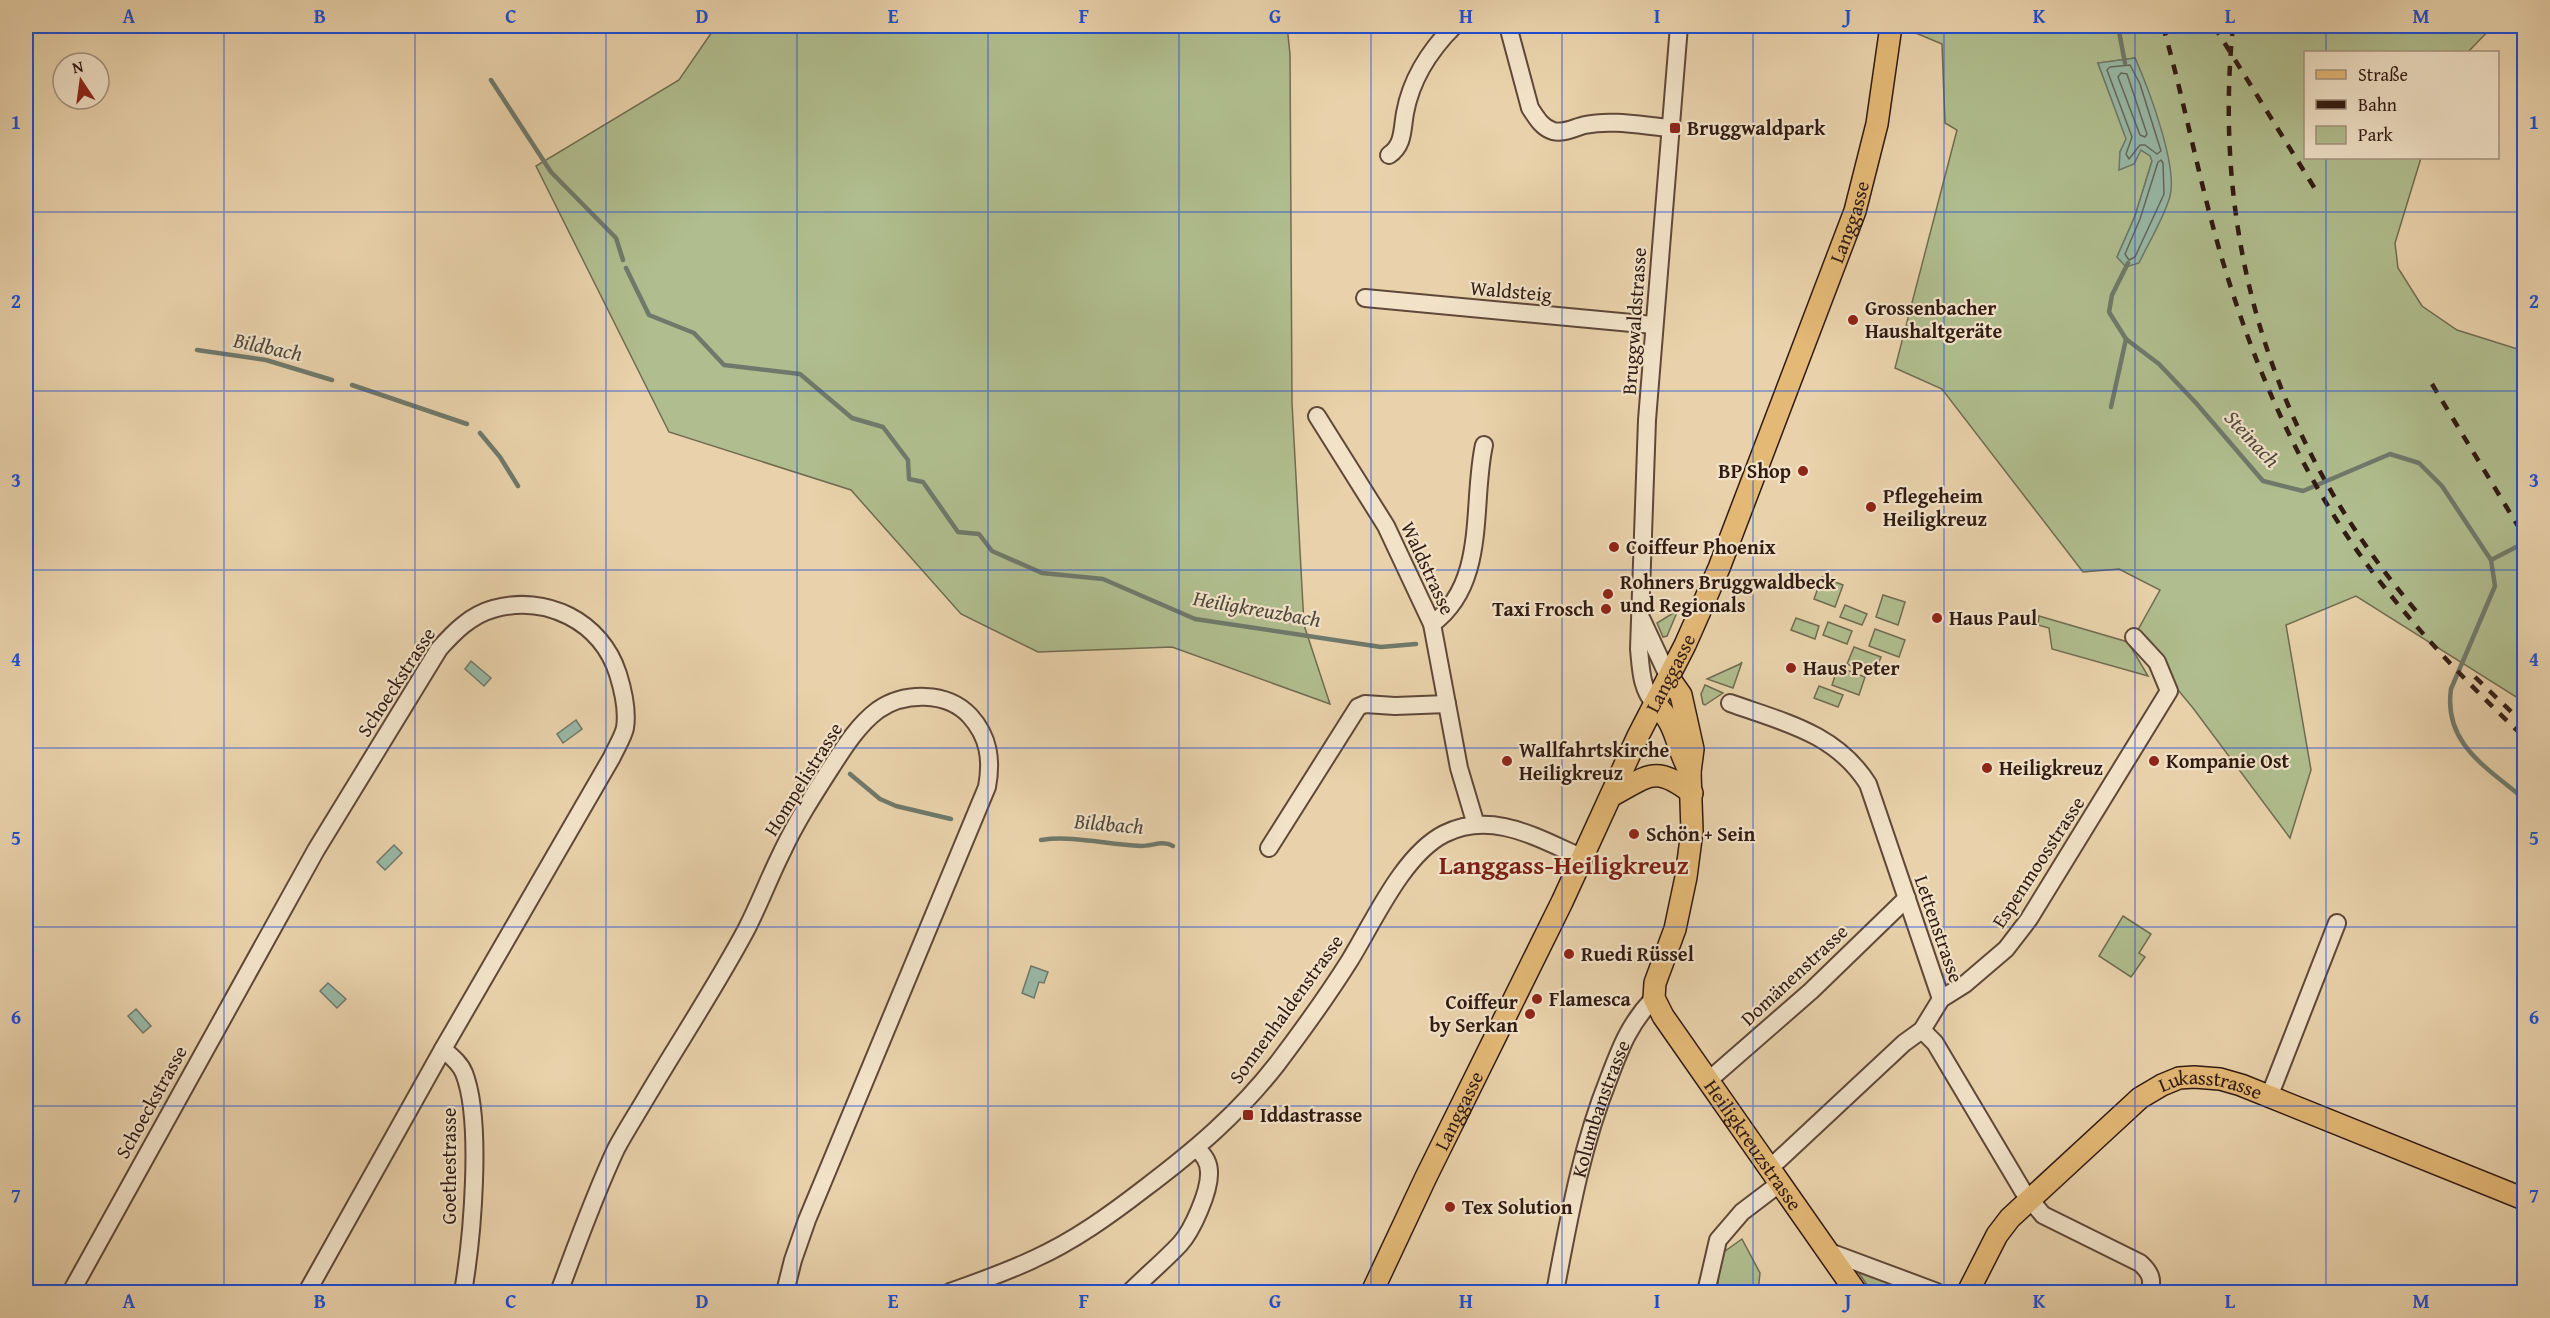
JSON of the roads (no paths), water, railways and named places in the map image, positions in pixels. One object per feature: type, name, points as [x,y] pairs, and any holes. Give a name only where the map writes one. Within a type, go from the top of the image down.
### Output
[{"type":"main road","name":"Langgasse","points":[[1372,1293],[1426,1177],[1531,966],[1669,678],[1719,568],[1855,211],[1877,124],[1891,26]]},
{"type":"main road","name":"Kolumbanstrasse","points":[[1654,998],[1655,982],[1675,929],[1686,877],[1692,831],[1693,749],[1685,706],[1681,695],[1669,678]]},
{"type":"main road","name":"Kolumbanstrasse","points":[[1655,704],[1672,723],[1679,753],[1691,783]]},
{"type":"main road","points":[[1611,796],[1650,777],[1662,774],[1691,783]]},
{"type":"main road","name":"Heiligkreuzstrasse","points":[[1654,998],[1663,1016],[1856,1293]]},
{"type":"main road","name":"Lukasstrasse","points":[[1968,1293],[1997,1236],[2010,1218],[2029,1199],[2140,1098],[2173,1081],[2194,1077],[2220,1079],[2241,1085],[2524,1199]]},
{"type":"street","points":[[1389,155],[1400,144],[1409,93],[1417,76],[1434,48],[1454,26]]},
{"type":"street","points":[[1508,26],[1530,108],[1537,119],[1548,129],[1560,132],[1603,123],[1671,128]]},
{"type":"street","name":"Bruggwaldstrasse","points":[[1655,704],[1645,688],[1641,673],[1640,649],[1647,420],[1678,26]]},
{"type":"street","name":"Waldsteig","points":[[1365,298],[1653,325]]},
{"type":"street","name":"Waldstrasse","points":[[1317,416],[1386,526],[1432,624],[1459,768],[1476,825]]},
{"type":"street","points":[[1432,624],[1442,616],[1457,596],[1471,566],[1484,445]]},
{"type":"street","name":"Schoeckstrasse","points":[[71,1293],[313,855],[439,649],[455,631],[475,617],[492,609],[537,606],[565,613],[592,631],[612,654],[625,695],[625,728],[612,757],[443,1049],[307,1293]]},
{"type":"street","name":"Bruggwaldstrasse","points":[[1642,620],[1669,678]]},
{"type":"street","name":"Espenmoosstrasse","points":[[1941,999],[1965,984],[2006,949],[2029,919],[2169,691],[2157,662],[2134,637]]},
{"type":"street","name":"Hompelistrasse","points":[[559,1293],[591,1205],[617,1147],[717,984],[749,925],[798,822],[839,755],[863,724],[896,700],[928,697],[950,702],[967,712],[980,727],[989,751],[990,768],[987,788],[807,1220],[793,1260],[785,1293]]},
{"type":"street","name":"Lettenstrasse","points":[[1730,703],[1823,738],[1853,762],[1868,783],[1941,999],[1922,1030]]},
{"type":"street","points":[[1269,848],[1358,707],[1365,704],[1395,706],[1447,704]]},
{"type":"street","name":"Sonnenhaldenstrasse","points":[[950,1293],[1035,1259],[1089,1229],[1197,1149],[1244,1103],[1277,1064],[1348,963],[1406,868],[1416,856],[1444,834],[1476,825],[1498,825],[1511,828],[1581,858]]},
{"type":"street","name":"Domänenstrasse","points":[[1709,1080],[1810,991],[1907,898]]},
{"type":"street","points":[[2270,1097],[2337,923]]},
{"type":"street","name":"Kolumbanstrasse","points":[[1555,1293],[1578,1173],[1596,1111],[1633,1022],[1654,998]]},
{"type":"street","points":[[1706,1293],[1718,1240],[1774,1177],[1904,1043],[1922,1030],[1935,1044],[2029,1199],[2043,1215],[2140,1263],[2148,1271],[2152,1281],[2148,1293]]},
{"type":"street","name":"Goethestrasse","points":[[443,1049],[463,1071],[472,1114],[472,1198],[468,1263],[463,1293]]},
{"type":"street","points":[[1130,1293],[1181,1243],[1193,1224],[1208,1184],[1209,1172],[1205,1155],[1197,1149]]},
{"type":"street","points":[[1827,1251],[1937,1293]]},
{"type":"water","points":[[2135,58],[2166,147],[2171,183],[2170,196],[2164,212],[2139,263],[2126,267],[2117,257],[2135,216],[2152,161],[2150,156],[2141,150],[2134,164],[2119,170],[2120,152],[2126,139],[2098,63]]},
{"type":"water","points":[[471,661],[491,678],[484,686],[465,669]]},
{"type":"water","points":[[576,720],[582,729],[563,743],[557,734]]},
{"type":"water","points":[[394,845],[402,853],[385,870],[377,862]]},
{"type":"water","points":[[1031,966],[1048,972],[1044,983],[1039,982],[1034,998],[1022,993]]},
{"type":"water","points":[[328,983],[346,999],[337,1008],[320,991]]},
{"type":"water","points":[[136,1009],[151,1026],[143,1033],[128,1016]]},
{"type":"waterway","name":"Steinach","points":[[2118,26],[2125,63]]},
{"type":"waterway","name":"Heiligkreuzbach","points":[[491,80],[551,172],[616,238],[623,260]]},
{"type":"waterway","name":"Steinach","points":[[2128,263],[2112,295],[2109,312],[2126,339],[2159,364],[2263,481],[2303,491],[2390,454],[2419,463],[2442,486],[2491,560],[2495,586],[2451,689],[2450,708],[2454,725],[2461,740],[2471,753],[2524,799]]},
{"type":"waterway","name":"Heiligkreuzbach","points":[[626,268],[649,315],[694,333],[724,365],[800,374],[852,418],[883,427],[908,460],[909,479],[923,482],[958,532],[979,534],[992,551],[1042,573],[1103,579],[1195,619],[1381,647],[1416,644]]},
{"type":"waterway","name":"Heiligkreuzbach","points":[[2111,407],[2126,339]]},
{"type":"waterway","name":"Bildbach","points":[[197,350],[266,360],[332,380]]},
{"type":"waterway","name":"Bildbach","points":[[352,385],[467,424]]},
{"type":"waterway","name":"Bildbach","points":[[480,433],[500,457],[518,486]]},
{"type":"waterway","points":[[2491,560],[2524,543]]},
{"type":"waterway","name":"Bildbach","points":[[850,774],[880,799],[896,806],[951,819]]},
{"type":"waterway","name":"Bildbach","points":[[1041,840],[1079,839],[1128,845],[1145,846],[1161,843],[1173,846]]},
{"type":"railway","points":[[2163,26],[2209,211],[2238,310],[2267,385],[2301,457],[2341,526],[2381,583],[2439,652],[2524,737]]},
{"type":"railway","points":[[2214,26],[2317,192]]},
{"type":"railway","points":[[2233,26],[2229,107],[2232,186],[2244,263],[2264,338],[2291,411],[2325,481],[2367,548],[2417,612]]},
{"type":"railway","points":[[2432,384],[2524,536]]},
{"type":"railway","points":[[2475,677],[2524,724]]},
{"type":"place","name":"Bruggwaldpark","points":[[1675,128]]},
{"type":"place","name":"Grossenbacher Haushaltgeräte","points":[[1853,320]]},
{"type":"place","name":"BP Shop","points":[[1803,471]]},
{"type":"place","name":"Pflegeheim Heiligkreuz","points":[[1871,507]]},
{"type":"place","name":"Coiffeur Phoenix","points":[[1614,547]]},
{"type":"place","name":"Rohners Bruggwaldbeck und Regionals","points":[[1608,594]]},
{"type":"place","name":"Taxi Frosch","points":[[1606,609]]},
{"type":"place","name":"Haus Paul","points":[[1937,618]]},
{"type":"place","name":"Haus Peter","points":[[1791,668]]},
{"type":"place","name":"Wallfahrtskirche Heiligkreuz","points":[[1507,761]]},
{"type":"place","name":"Kompanie Ost","points":[[2154,761]]},
{"type":"place","name":"Heiligkreuz","points":[[1987,768]]},
{"type":"place","name":"Schön + Sein","points":[[1634,834]]},
{"type":"place","name":"Ruedi Rüssel","points":[[1569,954]]},
{"type":"place","name":"Flamesca","points":[[1537,999]]},
{"type":"place","name":"Coiffeur by Serkan","points":[[1530,1014]]},
{"type":"place","name":"Iddastrasse","points":[[1248,1115]]},
{"type":"place","name":"Tex Solution","points":[[1450,1207]]},
{"type":"district","name":"Langgass-Heiligkreuz","points":[[1564,865]]}]
